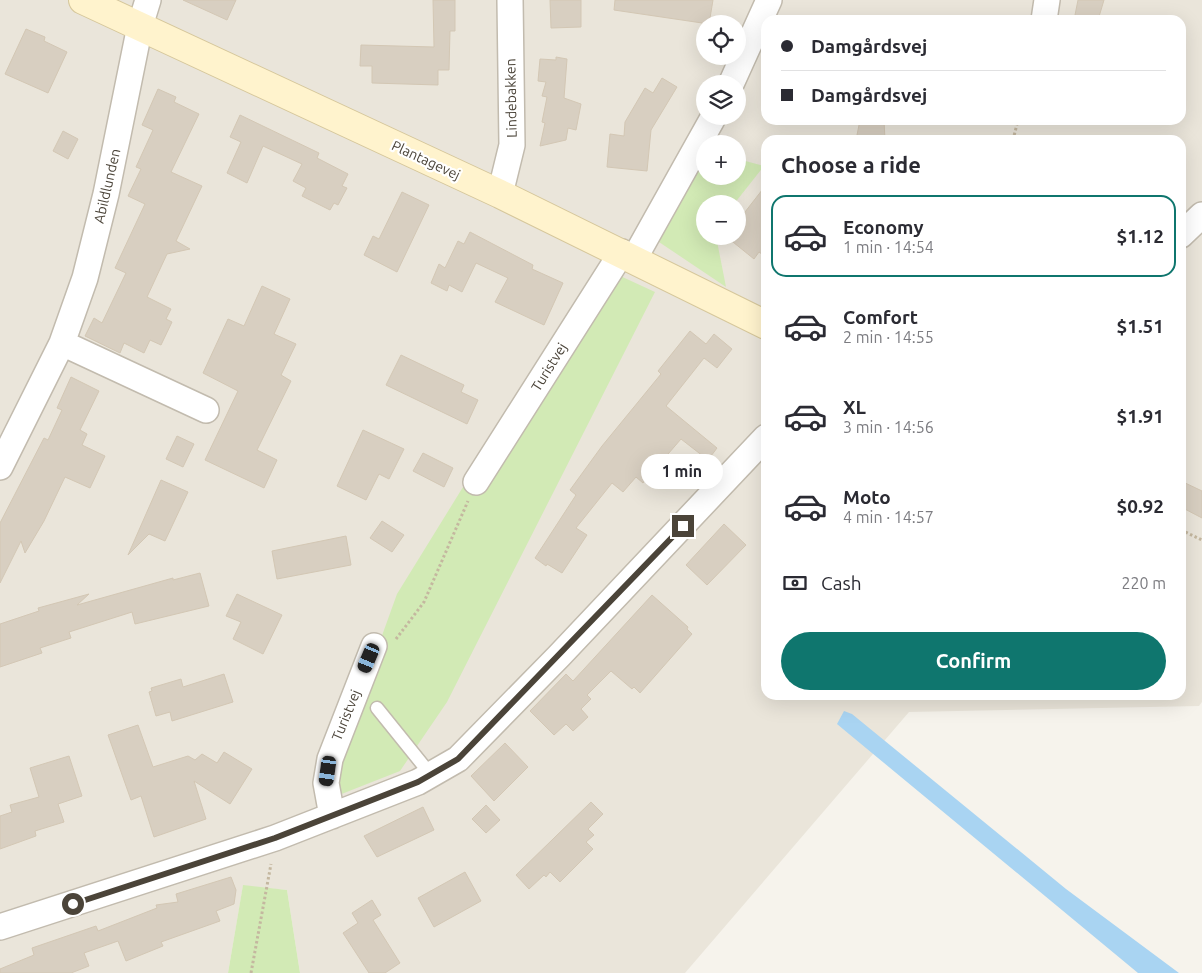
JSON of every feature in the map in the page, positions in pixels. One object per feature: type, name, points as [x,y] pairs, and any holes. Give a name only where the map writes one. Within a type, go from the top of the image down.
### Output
[{"type":"street","name":"Plantagevej","points":[[83,0],[500,194],[761,322]]},
{"type":"street","name":"Abildlunden","points":[[0,467],[62,343],[85,278],[106,194],[140,26],[148,0]]},
{"type":"street","name":"Lindebakken","points":[[500,194],[512,145],[510,0]]},
{"type":"street","points":[[762,15],[769,0]]},
{"type":"street","points":[[1045,15],[1047,0]]},
{"type":"street","points":[[735,75],[761,18]]},
{"type":"street","name":"Turistvej","points":[[476,482],[628,256],[708,125]]},
{"type":"street","points":[[1186,230],[1202,215]]},
{"type":"street","points":[[62,343],[206,410]]},
{"type":"street","points":[[0,927],[275,838],[418,782],[458,759],[559,656],[761,442]]},
{"type":"street","name":"Turistvej","points":[[332,816],[326,782],[330,759],[374,646]]},
{"type":"lane","points":[[376,708],[431,775]]},
{"type":"path","points":[[364,670],[401,633],[424,602],[456,533],[476,482]]},
{"type":"path","points":[[1186,532],[1202,540]]},
{"type":"path","points":[[251,973],[275,838]]},
{"type":"shaded area","points":[[0,0],[1202,0],[1202,702],[1199,706],[909,712],[685,973],[300,973],[287,890],[243,886],[228,973],[0,973]]},
{"type":"green space","points":[[746,161],[761,165],[761,170],[741,195],[696,195],[696,245],[718,245],[726,287],[656,240],[696,167],[696,185],[746,185]]},
{"type":"green space","points":[[616,274],[655,292],[447,702],[400,771],[339,795],[331,777],[397,594],[463,487],[477,494]]},
{"type":"green space","points":[[243,885],[287,890],[300,973],[228,973]]},
{"type":"water","points":[[844,711],[852,714],[1066,889],[1179,973],[1138,973],[837,724]]},
{"type":"building","points":[[183,0],[236,0],[227,20]]},
{"type":"building","points":[[433,0],[455,0],[455,31],[450,31],[449,70],[438,70],[438,85],[372,83],[372,66],[360,66],[361,45],[434,47]]},
{"type":"building","points":[[550,0],[581,0],[581,27],[551,28]]},
{"type":"building","points":[[615,0],[713,0],[710,15],[696,15],[696,22],[614,10]]},
{"type":"building","points":[[1078,0],[1104,0],[1100,15],[1075,15]]},
{"type":"building","points":[[26,29],[45,37],[44,41],[67,52],[48,93],[5,74]]},
{"type":"building","points":[[556,57],[567,59],[564,98],[581,104],[576,130],[568,128],[566,140],[540,146],[545,123],[542,122],[547,97],[542,96],[546,82],[538,81],[540,59],[556,60]]},
{"type":"building","points":[[662,78],[677,87],[651,130],[647,171],[607,167],[610,134],[624,136],[625,122],[645,88],[653,93]]},
{"type":"building","points":[[158,89],[176,97],[174,102],[199,114],[171,172],[202,186],[176,241],[190,249],[167,254],[147,297],[171,309],[166,319],[172,322],[161,345],[150,340],[144,353],[124,343],[120,353],[85,336],[94,318],[102,323],[126,273],[115,268],[145,204],[128,196],[141,169],[136,167],[153,130],[142,125]]},
{"type":"building","points":[[240,115],[319,153],[317,158],[348,174],[342,186],[347,188],[338,205],[334,203],[330,210],[302,196],[306,188],[293,181],[302,164],[263,146],[247,183],[227,173],[241,142],[230,137]]},
{"type":"building","points":[[859,125],[884,125],[885,135],[857,135]]},
{"type":"building","points":[[63,131],[78,139],[68,159],[53,151]]},
{"type":"building","points":[[761,191],[761,253],[759,252],[754,259],[737,245],[746,245],[746,211]]},
{"type":"building","points":[[402,192],[429,205],[397,272],[364,255],[373,236],[379,239]]},
{"type":"building","points":[[470,232],[533,265],[532,269],[563,283],[544,325],[495,302],[508,278],[476,263],[462,292],[449,285],[447,291],[431,283],[439,264],[445,268],[458,241],[464,244]]},
{"type":"building","points":[[262,286],[290,299],[274,334],[296,344],[281,375],[291,381],[257,450],[277,460],[264,488],[205,460],[238,391],[203,373],[228,319],[244,326]]},
{"type":"building","points":[[690,331],[706,344],[714,334],[732,349],[717,368],[704,358],[666,406],[717,448],[708,460],[681,439],[643,483],[636,477],[623,492],[612,483],[576,528],[587,535],[562,573],[547,564],[546,566],[535,558],[576,495],[570,490],[602,446],[661,374],[658,371]]},
{"type":"building","points":[[401,355],[464,385],[461,392],[478,400],[467,424],[386,385]]},
{"type":"building","points":[[71,377],[99,391],[80,430],[87,434],[82,445],[105,456],[90,488],[65,477],[44,521],[25,553],[21,541],[0,583],[0,523],[44,438],[48,440],[62,410],[57,408]]},
{"type":"building","points":[[363,430],[404,449],[389,479],[379,474],[366,500],[337,486]]},
{"type":"building","points":[[177,436],[194,444],[183,467],[166,459]]},
{"type":"building","points":[[423,453],[453,468],[444,487],[413,471]]},
{"type":"building","points":[[161,480],[188,492],[165,541],[149,534],[128,555]]},
{"type":"building","points":[[1186,483],[1202,491],[1202,518],[1186,510]]},
{"type":"building","points":[[382,521],[404,535],[392,552],[370,538]]},
{"type":"building","points":[[724,524],[746,545],[707,585],[686,565]]},
{"type":"building","points":[[346,536],[351,565],[277,579],[272,551]]},
{"type":"building","points":[[200,573],[209,606],[135,624],[132,612],[69,632],[71,638],[40,648],[42,653],[0,667],[0,624],[39,611],[38,608],[89,594],[77,605],[173,578],[173,580]]},
{"type":"building","points":[[237,594],[282,615],[263,654],[233,639],[241,622],[226,616]]},
{"type":"building","points":[[652,595],[688,627],[687,629],[692,634],[640,693],[634,687],[632,689],[611,671],[587,695],[591,699],[581,709],[588,717],[573,731],[566,724],[554,735],[530,711],[566,674],[573,681]]},
{"type":"building","points":[[224,674],[233,702],[172,721],[170,712],[156,716],[149,692],[152,691],[151,688],[181,679],[183,687]]},
{"type":"building","points":[[138,725],[153,767],[188,756],[195,760],[202,754],[217,763],[224,752],[252,769],[230,804],[194,781],[206,819],[154,837],[141,796],[131,800],[108,735]]},
{"type":"building","points":[[505,743],[528,767],[494,801],[471,776]]},
{"type":"building","points":[[69,756],[82,796],[58,804],[64,822],[35,831],[36,836],[0,849],[0,816],[12,812],[10,805],[39,797],[30,768]]},
{"type":"building","points":[[591,802],[603,814],[588,829],[594,835],[586,842],[593,849],[560,882],[550,872],[529,889],[516,875]]},
{"type":"building","points":[[486,805],[500,820],[486,833],[472,819]]},
{"type":"building","points":[[423,807],[434,830],[377,857],[364,836]]},
{"type":"building","points":[[465,872],[481,901],[434,927],[418,898]]},
{"type":"building","points":[[231,877],[236,890],[234,904],[216,911],[220,921],[161,942],[163,946],[126,961],[118,941],[84,953],[89,966],[71,973],[0,973],[0,969],[34,955],[32,948],[96,926],[98,931],[157,908],[156,905],[178,902],[176,894]]},
{"type":"building","points":[[372,900],[381,915],[373,920],[400,963],[385,973],[369,973],[343,933],[358,923],[352,913]]},
{"type":"route","points":[[73,904],[275,838],[418,782],[458,759],[683,526]]}]
